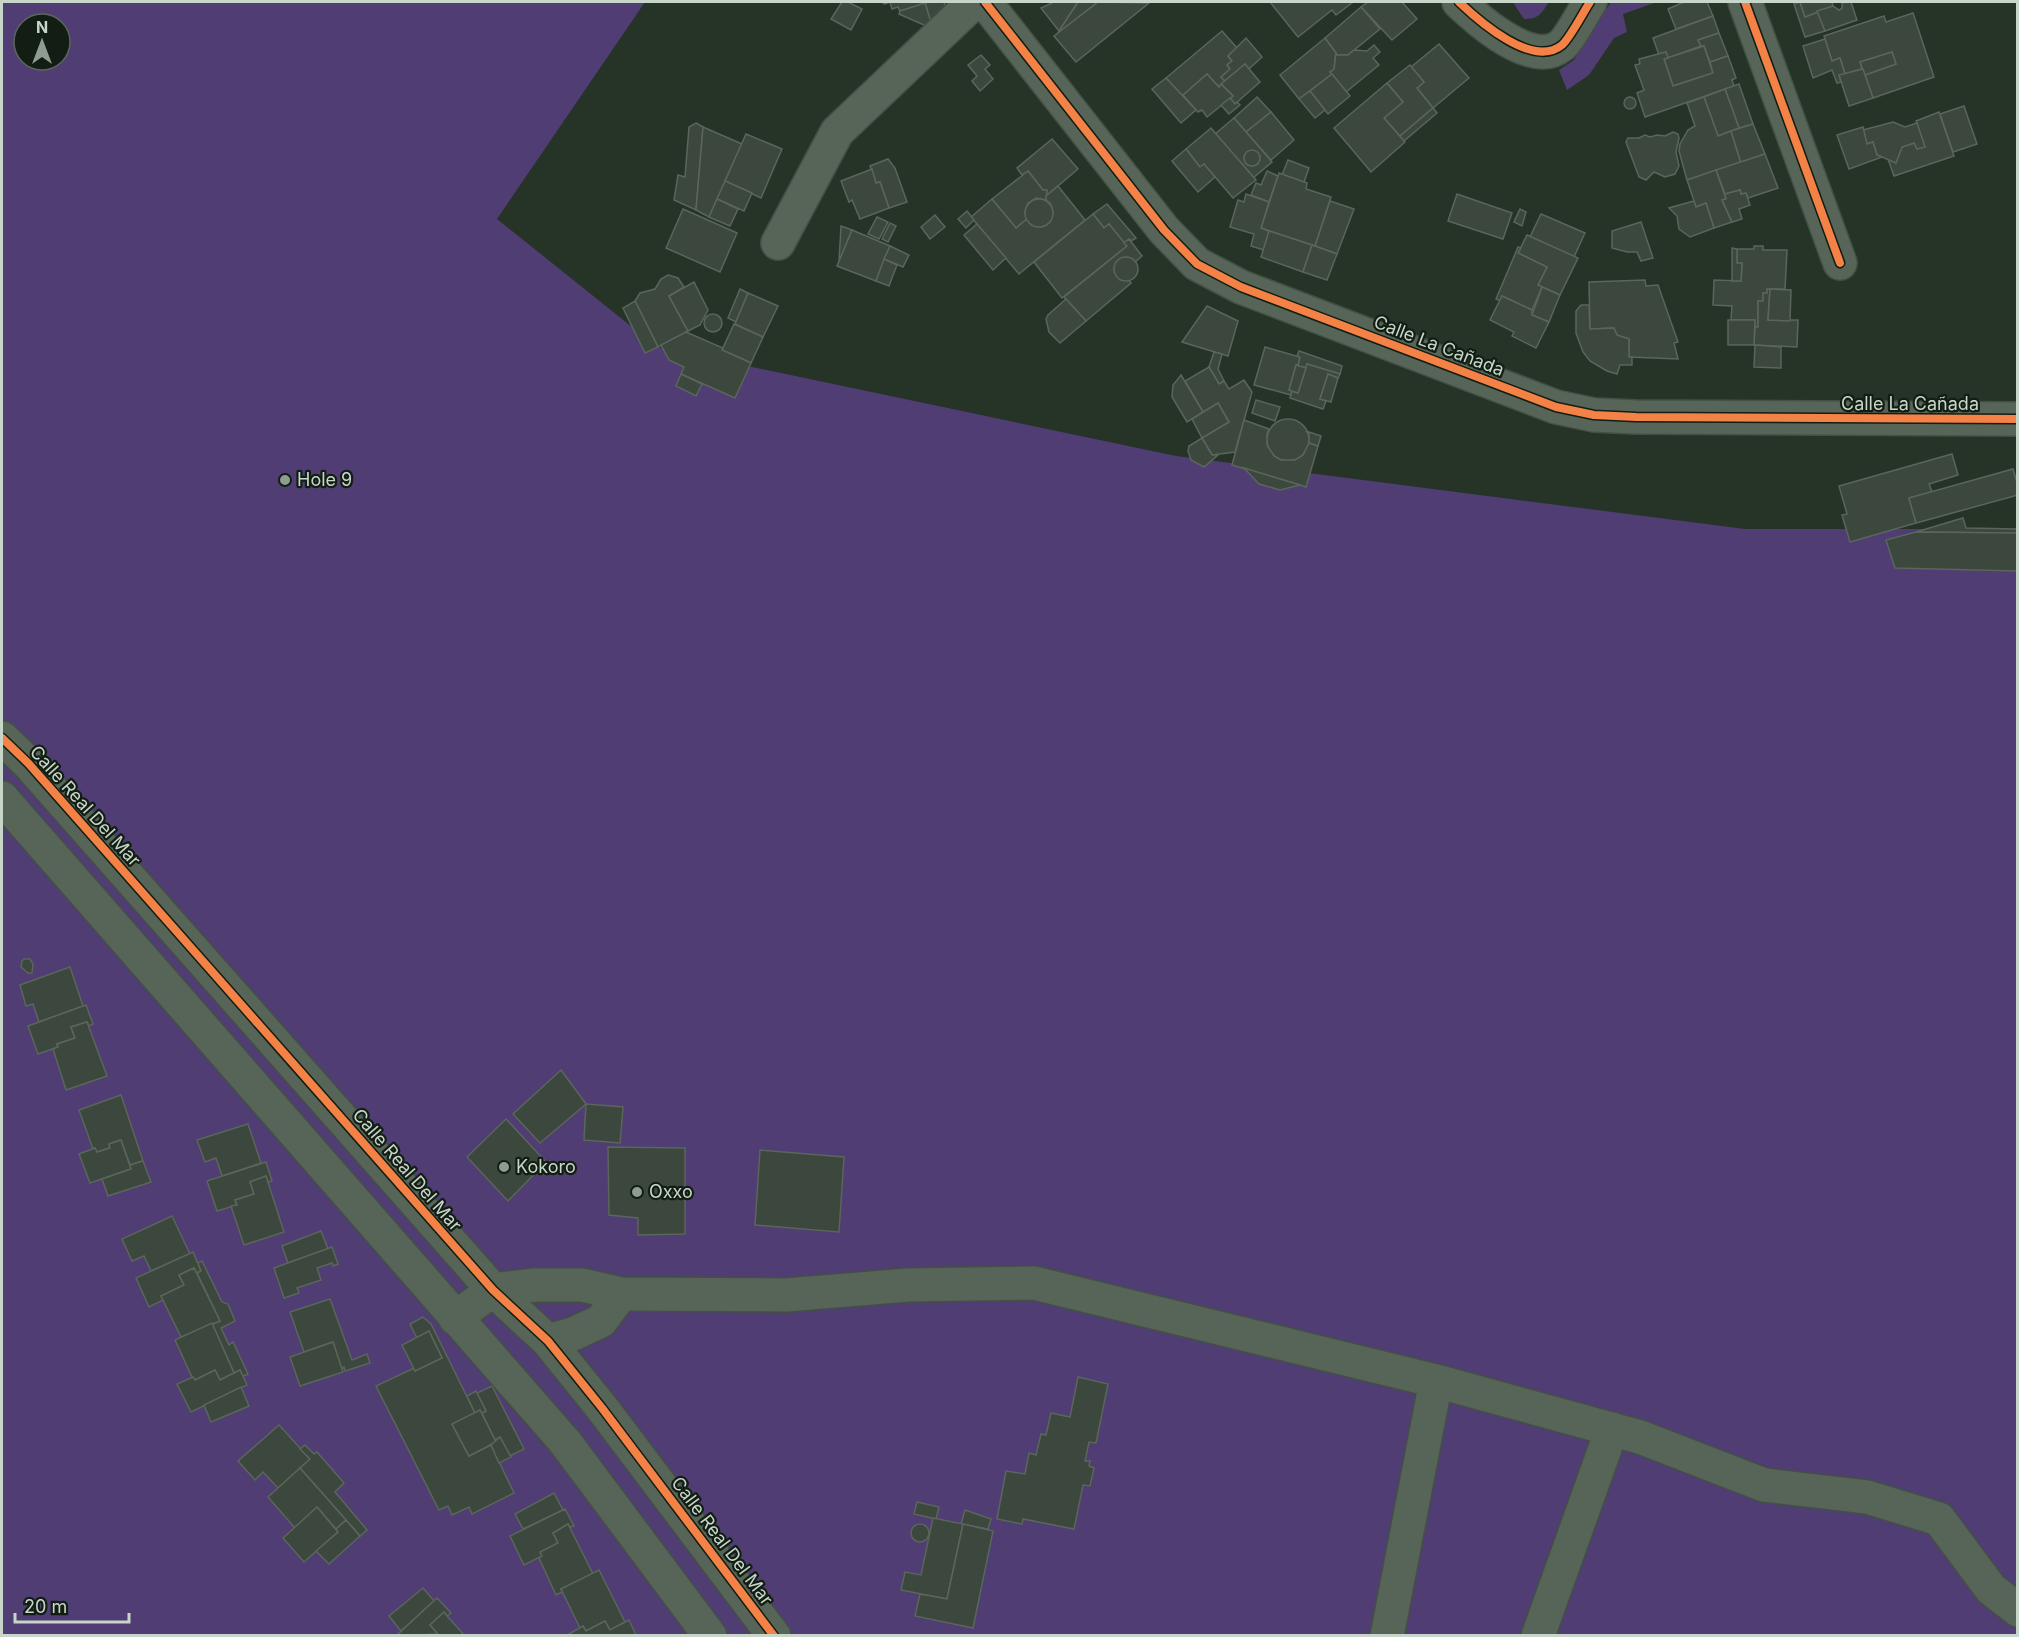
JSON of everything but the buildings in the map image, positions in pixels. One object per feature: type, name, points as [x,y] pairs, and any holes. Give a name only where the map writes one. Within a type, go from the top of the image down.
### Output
[{"type":"street","points":[[778,243],[837,132],[974,2]]},
{"type":"street","name":"Calle La Cañada","points":[[985,2],[1164,230],[1197,264],[1241,287],[1556,407],[1594,415],[2018,419]]},
{"type":"street","points":[[1476,7],[1525,49],[1536,52],[1563,45],[1590,2]]},
{"type":"street","points":[[1745,2],[1840,263]]},
{"type":"street","name":"Calle Real Del Mar","points":[[2,738],[29,764],[493,1290],[549,1341],[774,1635]]},
{"type":"street","points":[[2,798],[565,1442],[710,1635]]},
{"type":"street","points":[[455,1318],[493,1290],[535,1285],[582,1285],[621,1294],[786,1295],[908,1285],[1034,1283],[1436,1380],[1640,1437],[1764,1485],[1868,1497],[1939,1519],[1991,1589],[2018,1610]]},
{"type":"street","points":[[549,1341],[573,1334],[601,1321],[621,1294]]},
{"type":"street","points":[[1387,1635],[1436,1380]]},
{"type":"street","points":[[565,1442],[602,1408]]},
{"type":"street","points":[[1538,1635],[1612,1429]]},
{"type":"shaded area","points":[[2,2],[645,2],[497,219],[657,347],[1176,456],[1745,529],[2017,529],[2017,1635],[2,1636]]},
{"type":"shaded area","points":[[1515,2],[1549,2],[1539,15],[1524,19],[1514,4]]},
{"type":"shaded area","points":[[1611,2],[1657,2],[1623,14],[1627,32],[1614,38],[1589,75],[1567,90],[1559,70],[1574,60]]},
{"type":"cycle path","points":[[985,2],[1164,230],[1197,264],[1241,287],[1556,407],[1594,415],[2018,419]]},
{"type":"cycle path","points":[[1459,2],[1507,40],[1536,51],[1550,51],[1562,45],[1590,2]]},
{"type":"cycle path","points":[[1745,2],[1840,263]]},
{"type":"cycle path","points":[[2,738],[29,764],[493,1290],[548,1341],[602,1408],[774,1636]]},
{"type":"place","name":"Hole 9","points":[[285,480]]},
{"type":"place","name":"Kokoro","points":[[504,1167]]},
{"type":"place","name":"Oxxo","points":[[637,1192]]}]
